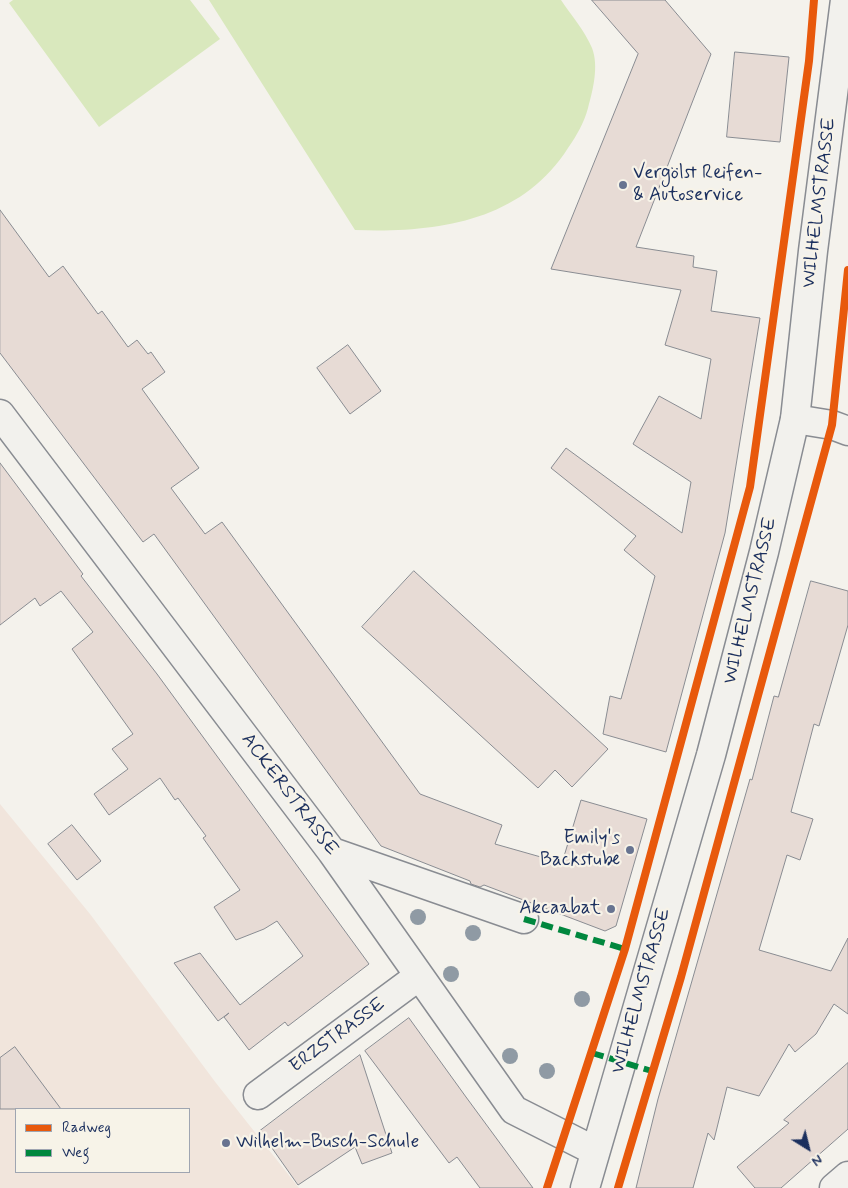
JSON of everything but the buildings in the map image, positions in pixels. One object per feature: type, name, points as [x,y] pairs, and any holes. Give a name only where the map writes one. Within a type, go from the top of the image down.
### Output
[{"type":"street","name":"WILHELMSTRASSE","points":[[585,1188],[711,755],[764,552],[795,419],[813,251],[845,0]]},
{"type":"street","name":"ACKERSTRASSE","points":[[0,414],[332,852],[514,1110],[596,1151]]},
{"type":"street","points":[[795,419],[832,425],[848,431]]},
{"type":"street","points":[[332,852],[524,919]]},
{"type":"street","name":"ERZSTRASSE","points":[[258,1095],[419,976]]},
{"type":"street","points":[[834,1188],[848,1176]]},
{"type":"shaded area","points":[[0,804],[90,914],[216,1083],[299,1188],[0,1188]]},
{"type":"green space","points":[[13,0],[190,0],[220,39],[99,127],[9,3]]},
{"type":"green space","points":[[209,0],[561,0],[586,35],[592,48],[595,62],[592,94],[582,124],[568,148],[549,173],[526,192],[501,207],[474,218],[446,225],[416,229],[355,230]]},
{"type":"marked path","points":[[524,919],[625,949]]},
{"type":"marked path","points":[[592,1053],[652,1071]]},
{"type":"cycle path","points":[[547,1188],[625,949],[750,487],[809,61],[814,0]]},
{"type":"cycle path","points":[[618,1188],[681,977],[832,425],[848,270]]},
{"type":"place","name":"Vergölst Reifen- & Autoservice","points":[[623,185]]},
{"type":"place","name":"Emily's Backstube","points":[[630,850]]},
{"type":"place","name":"Akcaabat","points":[[611,909]]},
{"type":"place","name":"Wilhelm-Busch-Schule","points":[[226,1143]]}]
